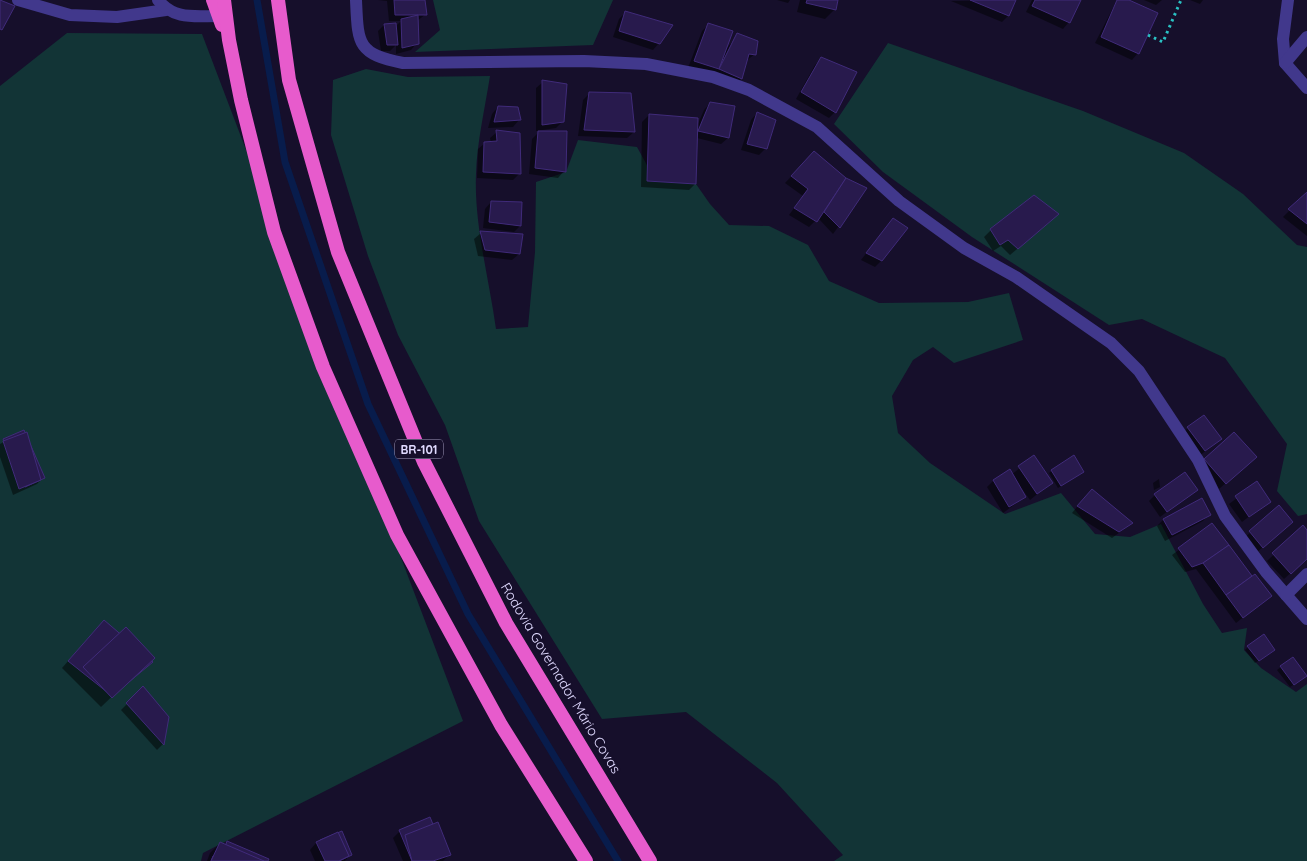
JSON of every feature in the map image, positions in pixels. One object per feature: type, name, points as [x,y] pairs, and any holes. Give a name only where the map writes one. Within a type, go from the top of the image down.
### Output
[{"type":"highway","points":[[213,0],[229,40]]},
{"type":"highway","points":[[224,0],[229,40],[241,100],[274,232],[323,367],[396,535],[502,725],[586,861]]},
{"type":"highway","name":"Rodovia Governador Mário Covas","points":[[280,3],[289,80],[338,252],[424,462],[506,623],[650,861]]},
{"type":"street","points":[[18,0],[70,14],[117,17],[166,10],[189,16],[218,16]]},
{"type":"street","points":[[158,0],[166,10]]},
{"type":"street","points":[[356,0],[358,31],[363,46],[369,54],[378,58],[403,63],[584,61],[646,64],[713,77],[749,90],[817,127],[899,201],[964,248],[1016,277],[1111,343],[1139,371],[1198,460],[1225,516],[1266,572],[1307,618]]},
{"type":"street","points":[[1288,0],[1283,39],[1285,63],[1307,88]]},
{"type":"street","points":[[1285,63],[1307,37]]},
{"type":"street","points":[[1286,595],[1307,574]]},
{"type":"path","points":[[1148,35],[1163,42],[1181,0]]},
{"type":"green space","points":[[433,0],[613,0],[593,45],[415,52],[440,30]]},
{"type":"green space","points":[[67,33],[202,34],[463,721],[203,853],[201,861],[0,861],[0,86]]},
{"type":"green space","points":[[888,43],[1083,111],[1184,153],[1243,194],[1297,245],[1307,247],[1307,514],[1298,516],[1277,491],[1287,444],[1225,358],[1142,319],[1109,325],[972,237],[883,172],[834,124]]},
{"type":"green space","points":[[366,69],[408,77],[490,76],[478,150],[476,193],[477,213],[496,329],[528,327],[535,252],[536,182],[566,172],[578,140],[637,147],[648,167],[647,181],[696,184],[710,204],[729,225],[769,226],[808,245],[829,281],[879,303],[968,302],[1009,293],[1023,340],[954,363],[933,347],[913,360],[892,396],[898,433],[930,463],[1005,514],[1061,493],[1095,534],[1130,537],[1161,524],[1203,604],[1222,633],[1247,628],[1244,650],[1261,668],[1296,692],[1307,684],[1307,861],[834,861],[843,855],[777,783],[686,712],[602,719],[479,521],[445,425],[398,335],[368,256],[331,135],[333,80]]},
{"type":"building","points":[[0,0],[15,6],[2,30],[0,29]]},
{"type":"building","points":[[394,0],[425,0],[427,15],[395,15]]},
{"type":"building","points":[[807,0],[838,0],[836,10],[806,3]]},
{"type":"building","points":[[970,0],[1016,0],[1009,16]]},
{"type":"building","points":[[1035,0],[1081,0],[1070,23],[1032,6]]},
{"type":"building","points":[[1117,0],[1129,0],[1158,13],[1139,54],[1101,37]]},
{"type":"building","points":[[625,11],[673,25],[660,44],[619,31]]},
{"type":"building","points":[[418,15],[419,44],[402,48],[401,19]]},
{"type":"building","points":[[396,23],[398,45],[387,45],[384,24]]},
{"type":"building","points":[[708,23],[733,31],[719,69],[694,61]]},
{"type":"building","points":[[737,33],[758,41],[756,55],[749,54],[742,79],[719,69]]},
{"type":"building","points":[[821,57],[857,72],[836,113],[801,92]]},
{"type":"building","points":[[542,80],[567,84],[564,122],[542,125]]},
{"type":"building","points":[[589,92],[631,93],[635,132],[584,130]]},
{"type":"building","points":[[710,102],[735,106],[729,138],[698,131]]},
{"type":"building","points":[[498,106],[518,107],[521,120],[494,122]]},
{"type":"building","points":[[757,112],[776,120],[767,149],[747,144]]},
{"type":"building","points":[[649,114],[698,118],[696,184],[647,181]]},
{"type":"building","points":[[496,130],[520,133],[521,174],[483,172],[484,142],[497,141]]},
{"type":"building","points":[[538,131],[567,131],[566,172],[535,168]]},
{"type":"building","points":[[814,151],[846,178],[817,222],[794,208],[808,189],[791,176]]},
{"type":"building","points":[[846,178],[867,188],[840,228],[824,212]]},
{"type":"building","points":[[1307,192],[1307,224],[1288,209]]},
{"type":"building","points":[[1034,195],[1059,214],[1018,249],[1008,240],[1000,245],[990,229]]},
{"type":"building","points":[[491,201],[522,202],[521,226],[489,222]]},
{"type":"building","points":[[893,218],[908,228],[882,261],[866,253]]},
{"type":"building","points":[[480,231],[523,234],[520,254],[485,250]]},
{"type":"building","points":[[1204,415],[1222,439],[1205,451],[1187,427]]},
{"type":"building","points":[[24,430],[45,478],[25,487],[3,439]]},
{"type":"building","points":[[27,432],[41,480],[19,489],[3,441]]},
{"type":"building","points":[[1234,432],[1257,457],[1226,484],[1204,459]]},
{"type":"building","points":[[1034,455],[1053,483],[1037,494],[1018,466]]},
{"type":"building","points":[[1074,455],[1084,472],[1061,486],[1051,470]]},
{"type":"building","points":[[1010,469],[1026,497],[1009,507],[993,480]]},
{"type":"building","points":[[1185,472],[1198,490],[1167,512],[1154,494]]},
{"type":"building","points":[[1257,481],[1271,502],[1249,517],[1235,496]]},
{"type":"building","points":[[1092,489],[1133,523],[1119,532],[1077,506]]},
{"type":"building","points":[[1202,498],[1211,515],[1172,535],[1163,519]]},
{"type":"building","points":[[1279,505],[1293,522],[1263,548],[1249,531]]},
{"type":"building","points":[[1212,523],[1229,545],[1203,563],[1192,567],[1178,548]]},
{"type":"building","points":[[1303,525],[1307,530],[1307,559],[1291,574],[1272,553]]},
{"type":"building","points":[[1229,545],[1252,576],[1226,595],[1203,563]]},
{"type":"building","points":[[1255,574],[1272,596],[1243,618],[1226,595]]},
{"type":"building","points":[[104,620],[153,662],[112,696],[68,661]]},
{"type":"building","points":[[126,627],[155,658],[112,698],[83,667]]},
{"type":"building","points":[[1264,634],[1275,650],[1259,661],[1247,646]]},
{"type":"building","points":[[1293,657],[1307,676],[1294,685],[1280,666]]},
{"type":"building","points":[[143,686],[169,717],[164,745],[126,703]]},
{"type":"building","points":[[430,817],[445,854],[428,861],[412,861],[399,830]]},
{"type":"building","points":[[438,822],[451,855],[433,861],[412,861],[405,835]]},
{"type":"building","points":[[342,831],[352,855],[339,861],[327,861],[320,840]]},
{"type":"building","points":[[338,832],[349,856],[339,861],[325,861],[316,842]]},
{"type":"building","points":[[227,841],[269,859],[268,861],[211,861],[213,856],[221,859]]},
{"type":"building","points":[[220,842],[264,861],[211,861]]},
{"type":"waterway","points":[[257,0],[285,162],[368,404],[468,614],[618,861]]}]
